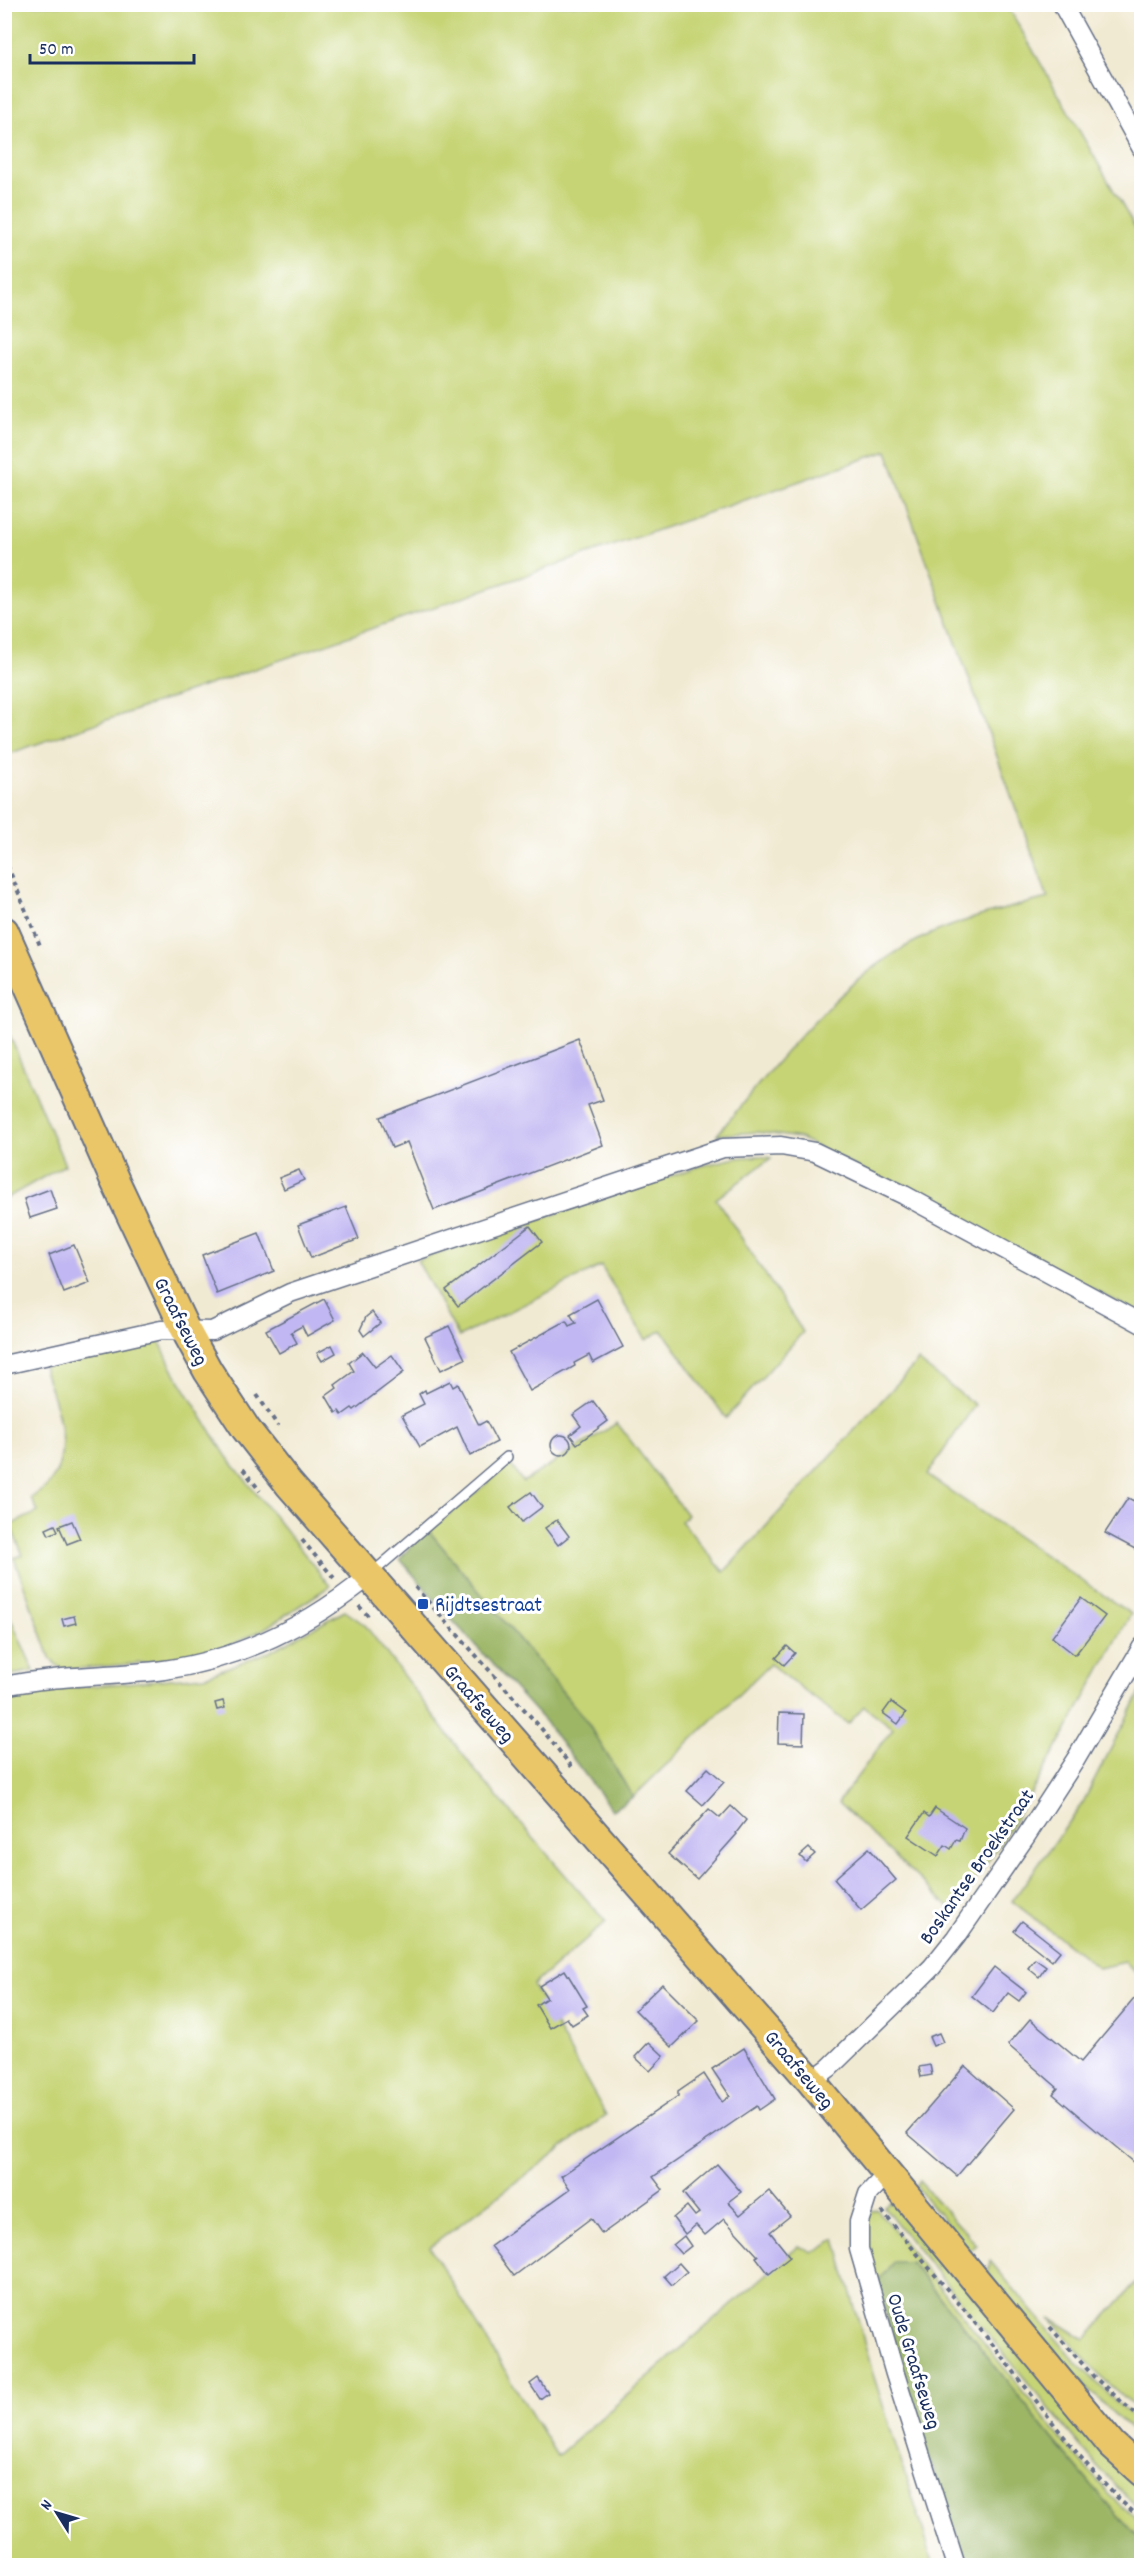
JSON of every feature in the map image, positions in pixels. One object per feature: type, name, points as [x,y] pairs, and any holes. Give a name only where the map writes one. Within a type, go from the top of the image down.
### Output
[{"type":"main road","name":"Graafseweg","points":[[4,931],[116,1183],[185,1329],[208,1371],[246,1429],[289,1484],[811,2081],[1112,2445],[1142,2472]]},
{"type":"main road","name":"Graafseweg","points":[[1075,2398],[1142,2447]]},
{"type":"street","points":[[1062,4],[1142,149]]},
{"type":"street","points":[[4,1365],[161,1330],[212,1331],[290,1293],[723,1148],[753,1145],[781,1146],[815,1152],[904,1195],[1142,1324]]},
{"type":"street","points":[[4,1686],[162,1670],[199,1664],[235,1654],[272,1638],[330,1605],[369,1576]]},
{"type":"street","name":"Boskantse Broekstraat","points":[[811,2081],[829,2068],[900,2000],[956,1938],[1076,1759],[1142,1647]]},
{"type":"street","name":"Oude Graafseweg","points":[[887,2174],[868,2194],[860,2222],[859,2249],[956,2565]]},
{"type":"lane","points":[[369,1576],[507,1456]]},
{"type":"path","points":[[251,1388],[282,1431]]},
{"type":"path","points":[[868,2194],[991,2342],[1091,2468],[1142,2519]]},
{"type":"green space","points":[[4,5],[1007,5],[1141,238],[1142,1305],[1139,1313],[800,1138],[757,1132],[717,1135],[810,1025],[864,975],[892,955],[922,938],[953,925],[1048,898],[887,451],[5,755]]},
{"type":"green space","points":[[4,1022],[65,1165],[5,1199],[4,1199]]},
{"type":"green space","points":[[759,1156],[771,1158],[716,1199],[803,1332],[726,1418],[662,1330],[646,1340],[601,1266],[459,1337],[417,1260],[701,1166],[736,1158]]},
{"type":"green space","points":[[159,1340],[173,1370],[227,1457],[330,1586],[264,1629],[221,1650],[153,1662],[63,1670],[51,1660],[14,1558],[23,1555],[10,1525],[38,1512],[31,1498],[52,1480],[61,1453],[60,1423],[43,1367]]},
{"type":"green space","points":[[918,1361],[975,1405],[927,1475],[1131,1614],[1025,1803],[953,1911],[838,1803],[893,1728],[864,1706],[848,1724],[770,1664],[633,1797],[585,1719],[429,1531],[510,1464],[523,1482],[617,1423],[687,1515],[681,1521],[724,1572]]},
{"type":"green space","points":[[429,1531],[585,1719],[633,1797],[612,1810],[545,1722],[400,1559],[414,1542]]},
{"type":"green space","points":[[5,1606],[34,1671],[5,1676]]},
{"type":"green space","points":[[345,1611],[365,1625],[477,1773],[606,1922],[533,1985],[606,2115],[430,2247],[557,2456],[799,2246],[812,2253],[836,2239],[873,2374],[934,2565],[5,2566],[5,1696],[25,1692],[205,1676],[271,1651]]},
{"type":"green space","points":[[1141,1691],[1141,1976],[1124,1962],[1099,1968],[1012,1901],[1081,1806]]},
{"type":"green space","points":[[919,2181],[977,2245],[969,2251],[916,2186]]},
{"type":"green space","points":[[891,2202],[1141,2482],[1141,2510],[1081,2447],[884,2207]]},
{"type":"green space","points":[[877,2209],[1065,2444],[1109,2494],[1141,2523],[1141,2538],[1091,2485],[910,2262],[877,2282],[864,2241],[869,2212]]},
{"type":"green space","points":[[990,2261],[1077,2363],[1141,2426],[1141,2439],[1080,2380],[1024,2317],[988,2274]]},
{"type":"green space","points":[[893,2262],[910,2262],[1091,2485],[1141,2538],[1141,2565],[967,2565],[917,2424],[877,2282]]},
{"type":"green space","points":[[1141,2278],[1141,2413],[1095,2371],[1050,2318],[1085,2339]]},
{"type":"building","points":[[580,1040],[603,1100],[588,1105],[603,1145],[434,1210],[407,1142],[392,1148],[380,1117]]},
{"type":"building","points":[[299,1170],[304,1180],[284,1189],[279,1178]]},
{"type":"building","points":[[50,1189],[57,1209],[30,1218],[24,1199]]},
{"type":"building","points":[[346,1207],[359,1239],[311,1258],[298,1225]]},
{"type":"building","points":[[530,1226],[542,1242],[458,1306],[446,1290]]},
{"type":"building","points":[[259,1233],[274,1271],[217,1294],[202,1255]]},
{"type":"building","points":[[74,1245],[90,1283],[64,1293],[49,1255]]},
{"type":"building","points":[[324,1299],[335,1320],[307,1336],[302,1326],[291,1332],[297,1343],[279,1353],[266,1330]]},
{"type":"building","points":[[597,1299],[623,1347],[593,1363],[589,1355],[574,1363],[575,1366],[530,1391],[509,1352],[566,1321],[569,1326],[576,1323],[570,1314]]},
{"type":"building","points":[[372,1312],[380,1323],[364,1336],[360,1330],[366,1317]]},
{"type":"building","points":[[449,1326],[465,1359],[441,1370],[425,1337]]},
{"type":"building","points":[[332,1345],[336,1353],[322,1361],[317,1353]]},
{"type":"building","points":[[363,1352],[375,1367],[392,1355],[404,1372],[354,1410],[352,1408],[342,1415],[339,1411],[336,1413],[326,1396],[337,1388],[335,1385],[354,1371],[349,1363]]},
{"type":"building","points":[[450,1381],[453,1387],[458,1384],[479,1425],[486,1421],[497,1442],[470,1456],[457,1427],[420,1447],[402,1415],[424,1404],[419,1394]]},
{"type":"building","points":[[593,1401],[608,1421],[577,1444],[570,1435],[581,1426],[573,1415]]},
{"type":"building","points":[[561,1435],[568,1438],[571,1445],[568,1452],[561,1455],[554,1452],[551,1445],[554,1438]]},
{"type":"building","points":[[531,1492],[542,1507],[522,1522],[510,1507]]},
{"type":"building","points":[[1128,1498],[1142,1505],[1142,1537],[1135,1549],[1105,1533]]},
{"type":"building","points":[[557,1520],[569,1536],[558,1545],[545,1528]]},
{"type":"building","points":[[72,1521],[80,1539],[67,1544],[59,1526]]},
{"type":"building","points":[[55,1525],[58,1531],[49,1535],[46,1529]]},
{"type":"building","points":[[1081,1598],[1105,1616],[1075,1655],[1052,1637]]},
{"type":"building","points":[[74,1616],[76,1623],[64,1626],[62,1619]]},
{"type":"building","points":[[787,1646],[795,1653],[784,1665],[776,1658]]},
{"type":"building","points":[[223,1701],[225,1708],[217,1710],[215,1703]]},
{"type":"building","points":[[891,1702],[906,1713],[898,1724],[883,1713]]},
{"type":"building","points":[[779,1713],[804,1714],[803,1744],[778,1743]]},
{"type":"building","points":[[708,1768],[724,1782],[703,1805],[687,1791]]},
{"type":"building","points":[[731,1806],[746,1820],[737,1834],[697,1879],[668,1854],[709,1809],[720,1818]]},
{"type":"building","points":[[935,1808],[965,1828],[960,1841],[956,1840],[951,1849],[945,1845],[938,1856],[908,1836],[924,1813],[929,1817]]},
{"type":"building","points":[[809,1848],[815,1854],[806,1862],[800,1856]]},
{"type":"building","points":[[869,1848],[896,1880],[861,1910],[834,1879]]},
{"type":"building","points":[[1022,1921],[1060,1951],[1052,1961],[1014,1931]]},
{"type":"building","points":[[1035,1959],[1046,1967],[1039,1977],[1028,1968]]},
{"type":"building","points":[[994,1967],[1026,1992],[1019,2001],[1008,1993],[993,2013],[972,1996]]},
{"type":"building","points":[[565,1970],[587,2006],[583,2008],[588,2015],[572,2025],[567,2018],[550,2028],[536,2005],[547,1998],[539,1986]]},
{"type":"building","points":[[662,1984],[699,2021],[672,2047],[635,2010]]},
{"type":"building","points":[[1134,1999],[1142,2005],[1142,2169],[1053,2094],[1058,2088],[1008,2045],[1030,2019],[1081,2062]]},
{"type":"building","points":[[939,2033],[943,2042],[933,2046],[929,2037]]},
{"type":"building","points":[[649,2042],[664,2056],[650,2071],[635,2057]]},
{"type":"building","points":[[744,2048],[775,2099],[759,2110],[757,2106],[653,2177],[663,2190],[602,2234],[591,2218],[514,2276],[491,2246],[570,2189],[561,2176],[678,2096],[678,2092],[704,2074],[722,2102],[730,2096],[712,2069]]},
{"type":"building","points":[[930,2065],[932,2075],[921,2077],[919,2067]]},
{"type":"building","points":[[965,2066],[1014,2109],[957,2176],[907,2133]]},
{"type":"building","points":[[717,2164],[741,2192],[728,2202],[740,2215],[769,2191],[790,2216],[770,2232],[790,2257],[769,2274],[756,2257],[758,2256],[724,2219],[705,2235],[696,2225],[685,2234],[673,2218],[687,2206],[695,2216],[699,2213],[683,2193]]},
{"type":"building","points":[[684,2236],[691,2246],[681,2254],[673,2245]]},
{"type":"building","points":[[679,2263],[687,2272],[672,2285],[664,2276]]},
{"type":"building","points":[[538,2378],[548,2393],[540,2399],[530,2384]]},
{"type":"place","name":"Rijdtsestraat","points":[[423,1604]]}]
